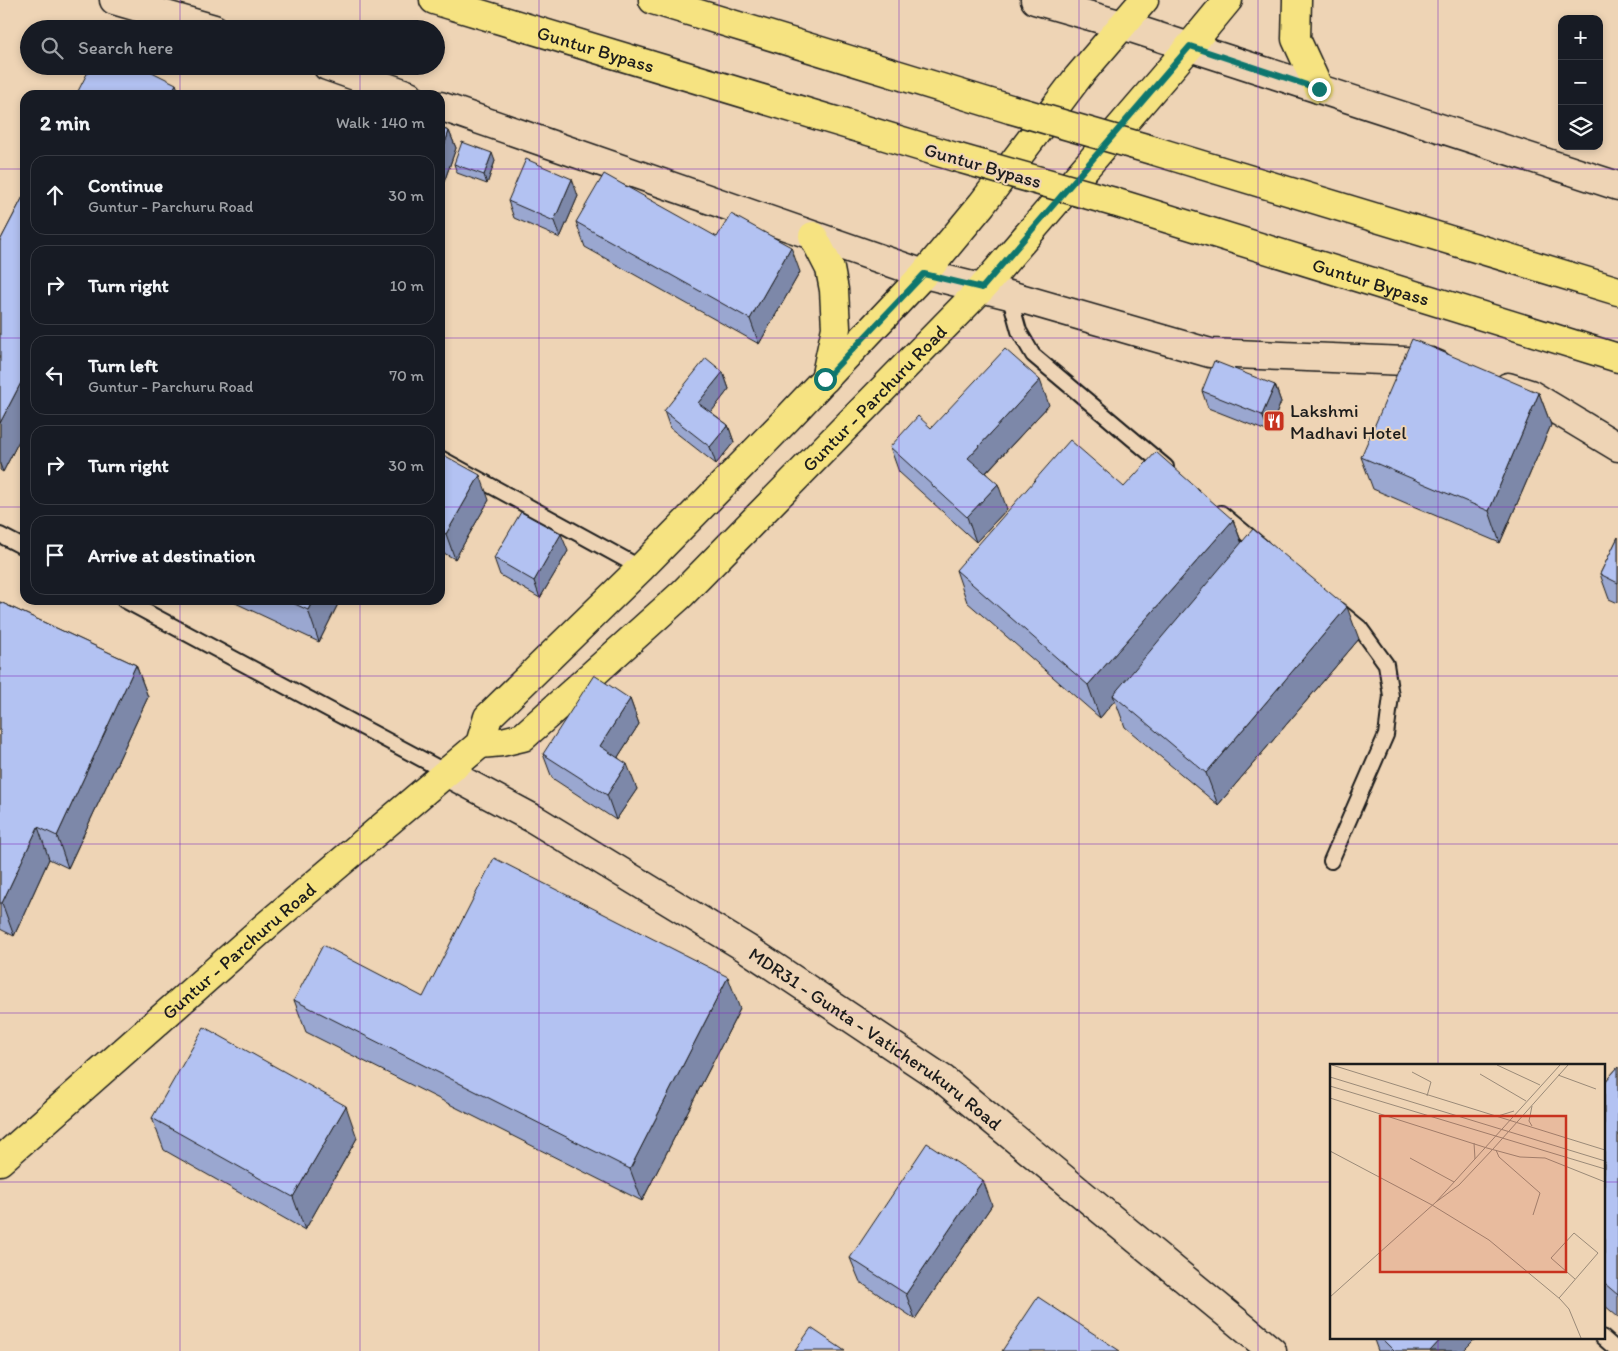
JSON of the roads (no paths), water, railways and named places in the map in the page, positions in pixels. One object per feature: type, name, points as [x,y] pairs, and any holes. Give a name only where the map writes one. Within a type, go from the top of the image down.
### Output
[{"type":"main road","name":"Guntur Bypass","points":[[434,0],[945,155],[1114,202],[1618,358]]},
{"type":"main road","points":[[653,0],[1010,109],[1618,290]]},
{"type":"main road","points":[[480,744],[488,716],[641,568],[924,274],[982,204],[1078,78],[1144,0]]},
{"type":"main road","name":"Guntur - Parchuru Road","points":[[0,1161],[267,925],[446,772],[480,744],[502,742],[522,737],[682,594],[982,288],[1228,0]]},
{"type":"main road","points":[[1297,0],[1296,39],[1319,89]]},
{"type":"main road","points":[[813,236],[830,269],[834,290],[836,328],[825,379]]},
{"type":"street","points":[[114,0],[183,20]]},
{"type":"street","points":[[1035,0],[1122,24],[1618,186]]},
{"type":"street","points":[[352,75],[395,90]]},
{"type":"street","points":[[445,108],[924,274],[1009,294],[1210,353],[1431,362],[1458,371]]},
{"type":"street","points":[[1485,379],[1530,394],[1618,447]]},
{"type":"street","name":"MDR31 - Gunta - Vaticherukuru Road","points":[[446,772],[534,819],[746,948],[944,1080],[1272,1351]]},
{"type":"lane","points":[[1009,294],[1018,331],[1033,355],[1177,476]]},
{"type":"lane","points":[[445,461],[641,568]]},
{"type":"lane","points":[[1208,502],[1276,558]]},
{"type":"lane","points":[[0,534],[20,545]]},
{"type":"lane","points":[[1329,602],[1360,628],[1386,664],[1391,696],[1386,734],[1331,860]]},
{"type":"lane","points":[[133,605],[446,772]]},
{"type":"lane","points":[[1603,1338],[1618,1351]]},
{"type":"place","name":"Lakshmi Madhavi Hotel","points":[[1274,421]]}]
